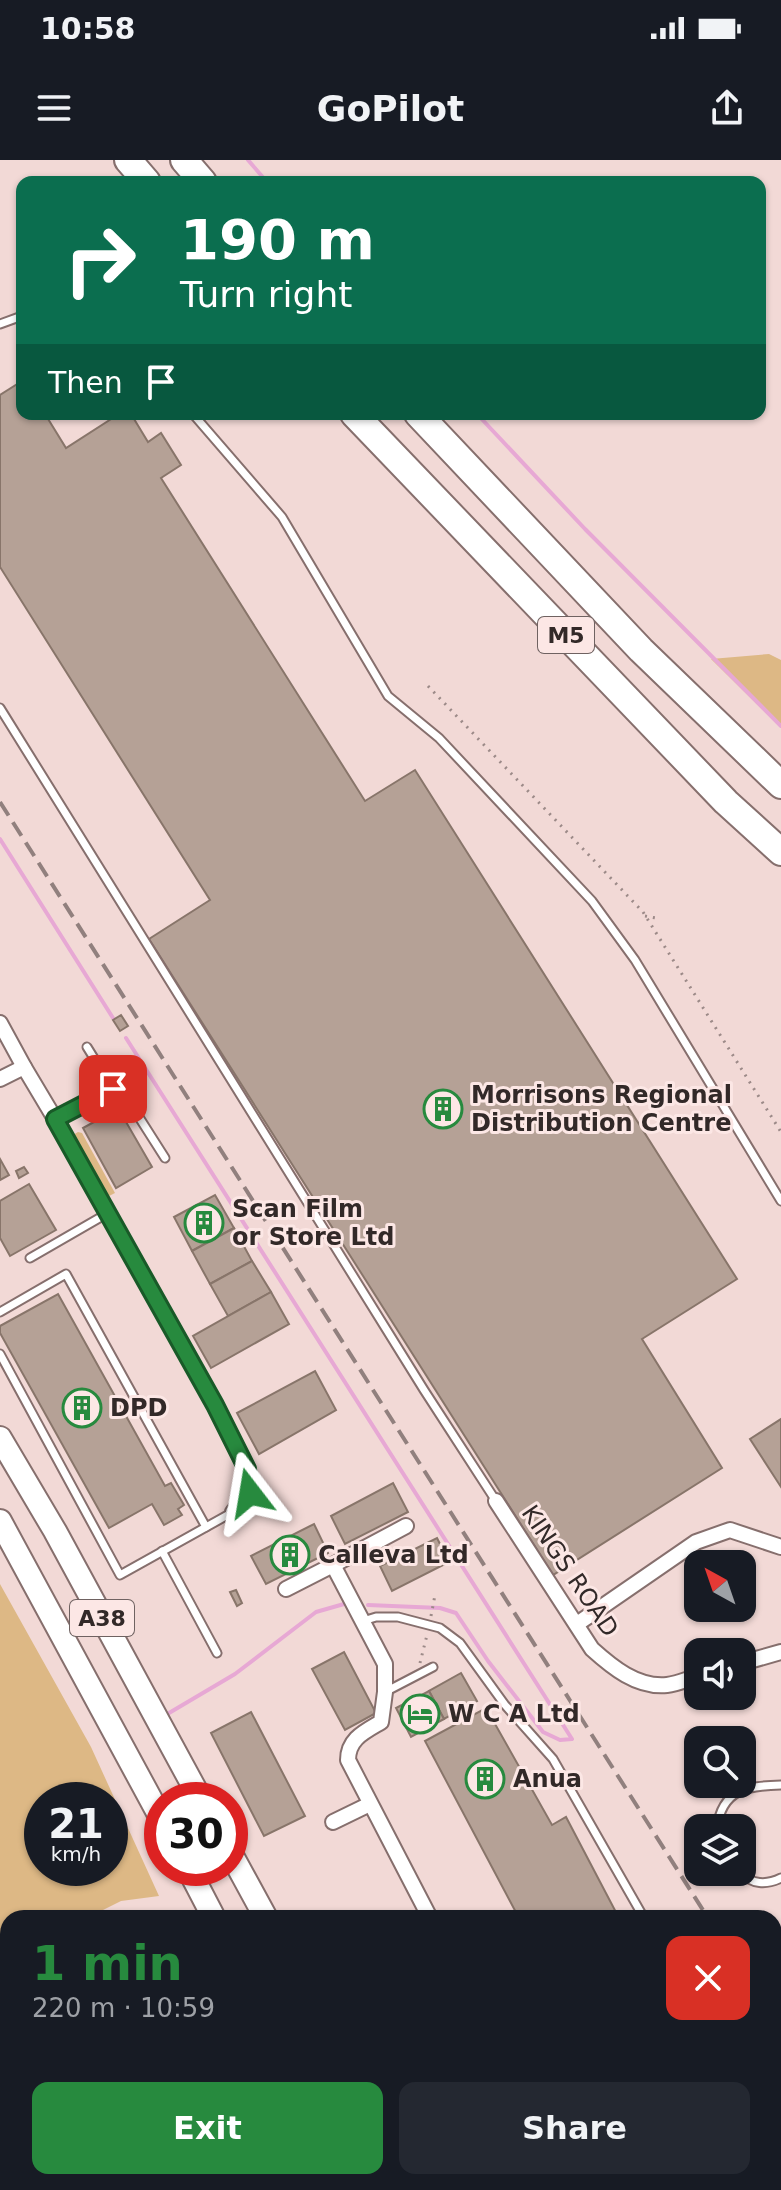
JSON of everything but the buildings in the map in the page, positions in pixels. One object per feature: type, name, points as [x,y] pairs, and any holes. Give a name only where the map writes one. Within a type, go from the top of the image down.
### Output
[{"type":"highway","points":[[128,160],[142,176]]},
{"type":"highway","points":[[184,160],[198,176]]},
{"type":"highway","name":"M5","points":[[360,420],[726,802],[781,852]]},
{"type":"highway","name":"M5","points":[[424,420],[641,650],[781,785]]},
{"type":"main road","name":"A38","points":[[1,1439],[55,1531],[191,1782]]},
{"type":"main road","name":"A38","points":[[0,1521],[144,1787]]},
{"type":"main road","points":[[248,1885],[262,1910]]},
{"type":"main road","points":[[197,1886],[210,1910]]},
{"type":"street","points":[[0,1023],[215,1405],[247,1469],[250,1493],[233,1512]]},
{"type":"street","points":[[0,1079],[24,1067]]},
{"type":"street","name":"KINGS ROAD","points":[[496,1501],[592,1649],[613,1668],[636,1680],[665,1686],[684,1680]]},
{"type":"street","points":[[286,1589],[406,1526]]},
{"type":"street","points":[[577,1624],[696,1542],[730,1530],[781,1547]]},
{"type":"street","points":[[333,1565],[385,1664],[381,1722],[358,1736],[348,1748],[348,1760],[426,1910]]},
{"type":"street","points":[[756,1659],[781,1652]]},
{"type":"street","points":[[333,1822],[370,1804]]},
{"type":"street","points":[[248,1875],[272,1910]]},
{"type":"lane","points":[[198,420],[282,517],[388,696],[439,738],[592,901],[635,960],[781,1201]]},
{"type":"lane","points":[[0,708],[496,1501]]},
{"type":"lane","points":[[87,1047],[113,1089],[126,1095],[165,1158]]},
{"type":"lane","points":[[55,1119],[113,1089]]},
{"type":"lane","points":[[30,1258],[108,1213]]},
{"type":"lane","points":[[0,1312],[66,1274],[206,1527]]},
{"type":"lane","points":[[0,1354],[120,1575],[233,1512]]},
{"type":"lane","points":[[162,1551],[217,1653]]},
{"type":"lane","points":[[363,1621],[376,1617],[398,1617],[440,1628],[460,1643],[505,1705],[553,1759],[639,1910]]},
{"type":"lane","points":[[385,1692],[433,1667]]},
{"type":"lane","points":[[719,1814],[727,1800],[737,1791],[781,1785]]},
{"type":"lane","points":[[756,1882],[781,1878]]},
{"type":"path","points":[[428,686],[645,916],[781,1132]]},
{"type":"path","points":[[645,916],[656,918]]},
{"type":"path","points":[[419,1667],[435,1595]]},
{"type":"shaded area","points":[[769,654],[781,660],[781,728],[711,659]]},
{"type":"shaded area","points":[[82,1133],[115,1193],[107,1197],[73,1135]]},
{"type":"shaded area","points":[[0,1584],[91,1747],[107,1782],[24,1782],[24,1886],[128,1886],[128,1828],[144,1863],[144,1886],[154,1886],[159,1896],[121,1901],[103,1910],[0,1910]]},
{"type":"waterway","points":[[248,160],[262,176]]},
{"type":"waterway","points":[[483,420],[585,529],[781,726]]},
{"type":"waterway","points":[[0,839],[113,1018]]},
{"type":"waterway","points":[[126,1038],[572,1739],[560,1740],[543,1732],[488,1661],[456,1613],[440,1608],[368,1605]]},
{"type":"waterway","points":[[169,1713],[235,1674],[316,1612],[344,1604]]},
{"type":"railway","points":[[0,802],[703,1910]]},
{"type":"place","name":"Morrisons Regional Distribution Centre","points":[[443,1109]]},
{"type":"place","name":"Scan Film or Store Ltd","points":[[204,1223]]},
{"type":"place","name":"DPD","points":[[82,1408]]},
{"type":"place","name":"Calleva Ltd","points":[[290,1555]]},
{"type":"place","name":"W C A Ltd","points":[[420,1714]]},
{"type":"place","name":"Anua","points":[[485,1779]]},
{"type":"route","points":[[113,1089],[55,1119],[215,1405],[247,1469],[250,1493]]}]
